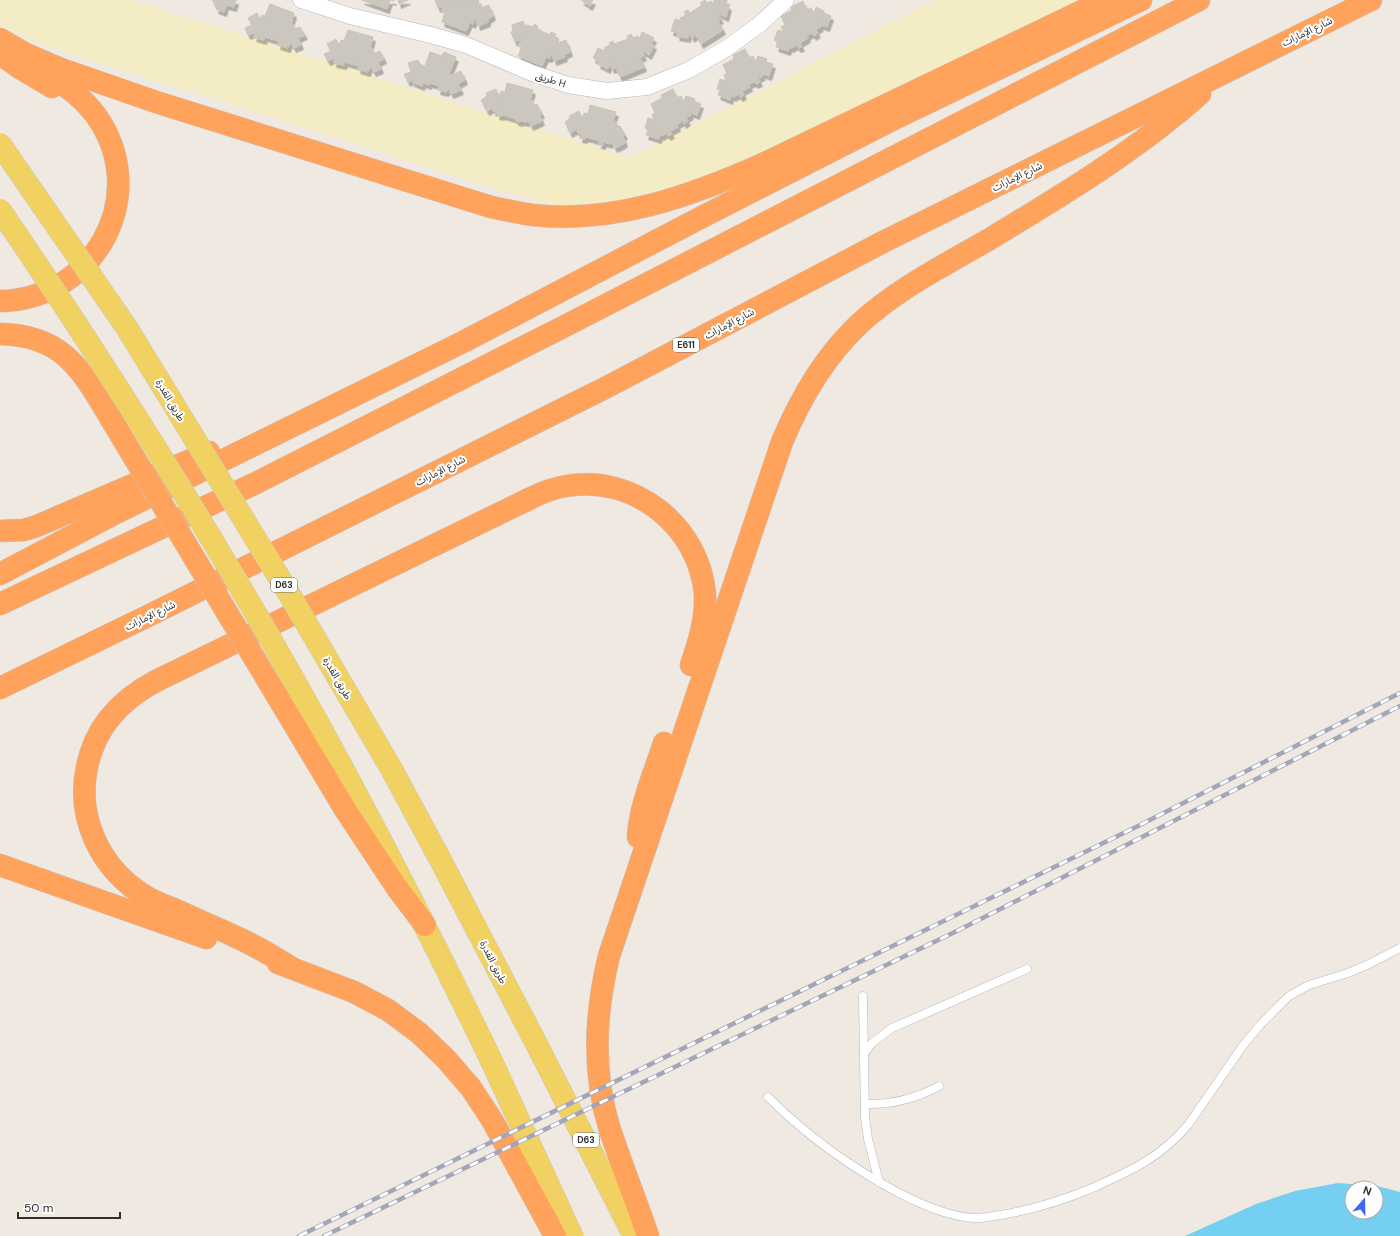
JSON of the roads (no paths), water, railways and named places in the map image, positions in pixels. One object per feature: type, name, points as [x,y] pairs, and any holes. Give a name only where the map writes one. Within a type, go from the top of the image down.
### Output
[{"type":"highway","points":[[0,39],[24,53],[61,68],[156,102],[491,207],[534,215],[581,216],[604,214],[644,206],[680,197],[722,183],[1105,0]]},
{"type":"highway","points":[[0,574],[110,516],[463,342],[882,125],[1141,0]]},
{"type":"highway","points":[[0,604],[264,480],[1199,0]]},
{"type":"highway","name":"شارع الإمارات","points":[[0,688],[166,608],[605,388],[883,242],[1371,0]]},
{"type":"highway","points":[[0,50],[61,83],[83,100],[93,111],[108,135],[113,149],[116,162],[118,191],[113,221],[107,235],[90,261],[79,272],[54,289],[40,295],[25,299],[0,301]]},
{"type":"highway","points":[[0,54],[20,68],[59,91],[80,112],[96,135],[101,148],[106,176],[105,198],[99,219],[94,232],[76,256],[66,266],[41,280],[14,288],[0,289]]},
{"type":"highway","points":[[648,1236],[610,1130],[601,1086],[597,1042],[598,1020],[604,977],[609,956],[782,442],[796,411],[821,369],[838,347],[857,327],[883,304],[900,292],[1040,209],[1103,168],[1170,119],[1224,73]]},
{"type":"highway","points":[[0,334],[26,336],[45,343],[62,353],[82,372],[346,811],[397,888],[425,925]]},
{"type":"highway","points":[[0,531],[24,530],[37,526],[231,443],[405,356],[463,342]]},
{"type":"highway","points":[[292,968],[249,943],[147,897],[124,880],[105,859],[92,834],[85,806],[84,784],[88,761],[100,732],[108,719],[118,708],[142,689],[529,499],[547,491],[566,486],[586,484],[625,490],[660,510],[673,522],[686,538],[702,574],[705,594],[705,614],[701,633],[643,805],[639,830],[640,864]]},
{"type":"highway","points":[[0,865],[292,968],[354,992],[388,1010],[419,1033],[446,1059],[471,1088],[492,1120],[555,1236]]},
{"type":"main road","name":"طريق القدرة","points":[[0,144],[127,328],[292,598],[344,687],[438,854],[537,1044],[634,1236]]},
{"type":"main road","points":[[0,210],[111,378],[207,531],[297,686],[425,925],[492,1062],[572,1236]]},
{"type":"street","name":"طريق H","points":[[301,0],[350,16],[431,35],[466,45],[532,73],[568,85],[607,91],[647,87],[689,70],[727,48],[760,24],[786,0]]},
{"type":"lane","points":[[768,1097],[809,1135],[831,1152],[879,1182],[917,1202],[931,1208],[959,1216],[974,1218],[1015,1212],[1078,1194],[1132,1170],[1157,1155],[1188,1126],[1242,1047],[1260,1025],[1289,996],[1309,985],[1348,973],[1367,965],[1400,948]]},
{"type":"lane","points":[[864,1054],[872,1043],[892,1028],[1028,969]]},
{"type":"lane","points":[[863,996],[865,1104],[868,1139],[879,1182]]},
{"type":"lane","points":[[865,1104],[904,1101],[939,1086]]},
{"type":"water","points":[[1338,1183],[1344,1183],[1344,1220],[1384,1220],[1384,1188],[1400,1192],[1400,1236],[1185,1236],[1256,1204],[1295,1191]]},
{"type":"railway","points":[[299,1236],[1136,827],[1400,693]]},
{"type":"railway","points":[[324,1236],[959,930],[1400,706]]}]
